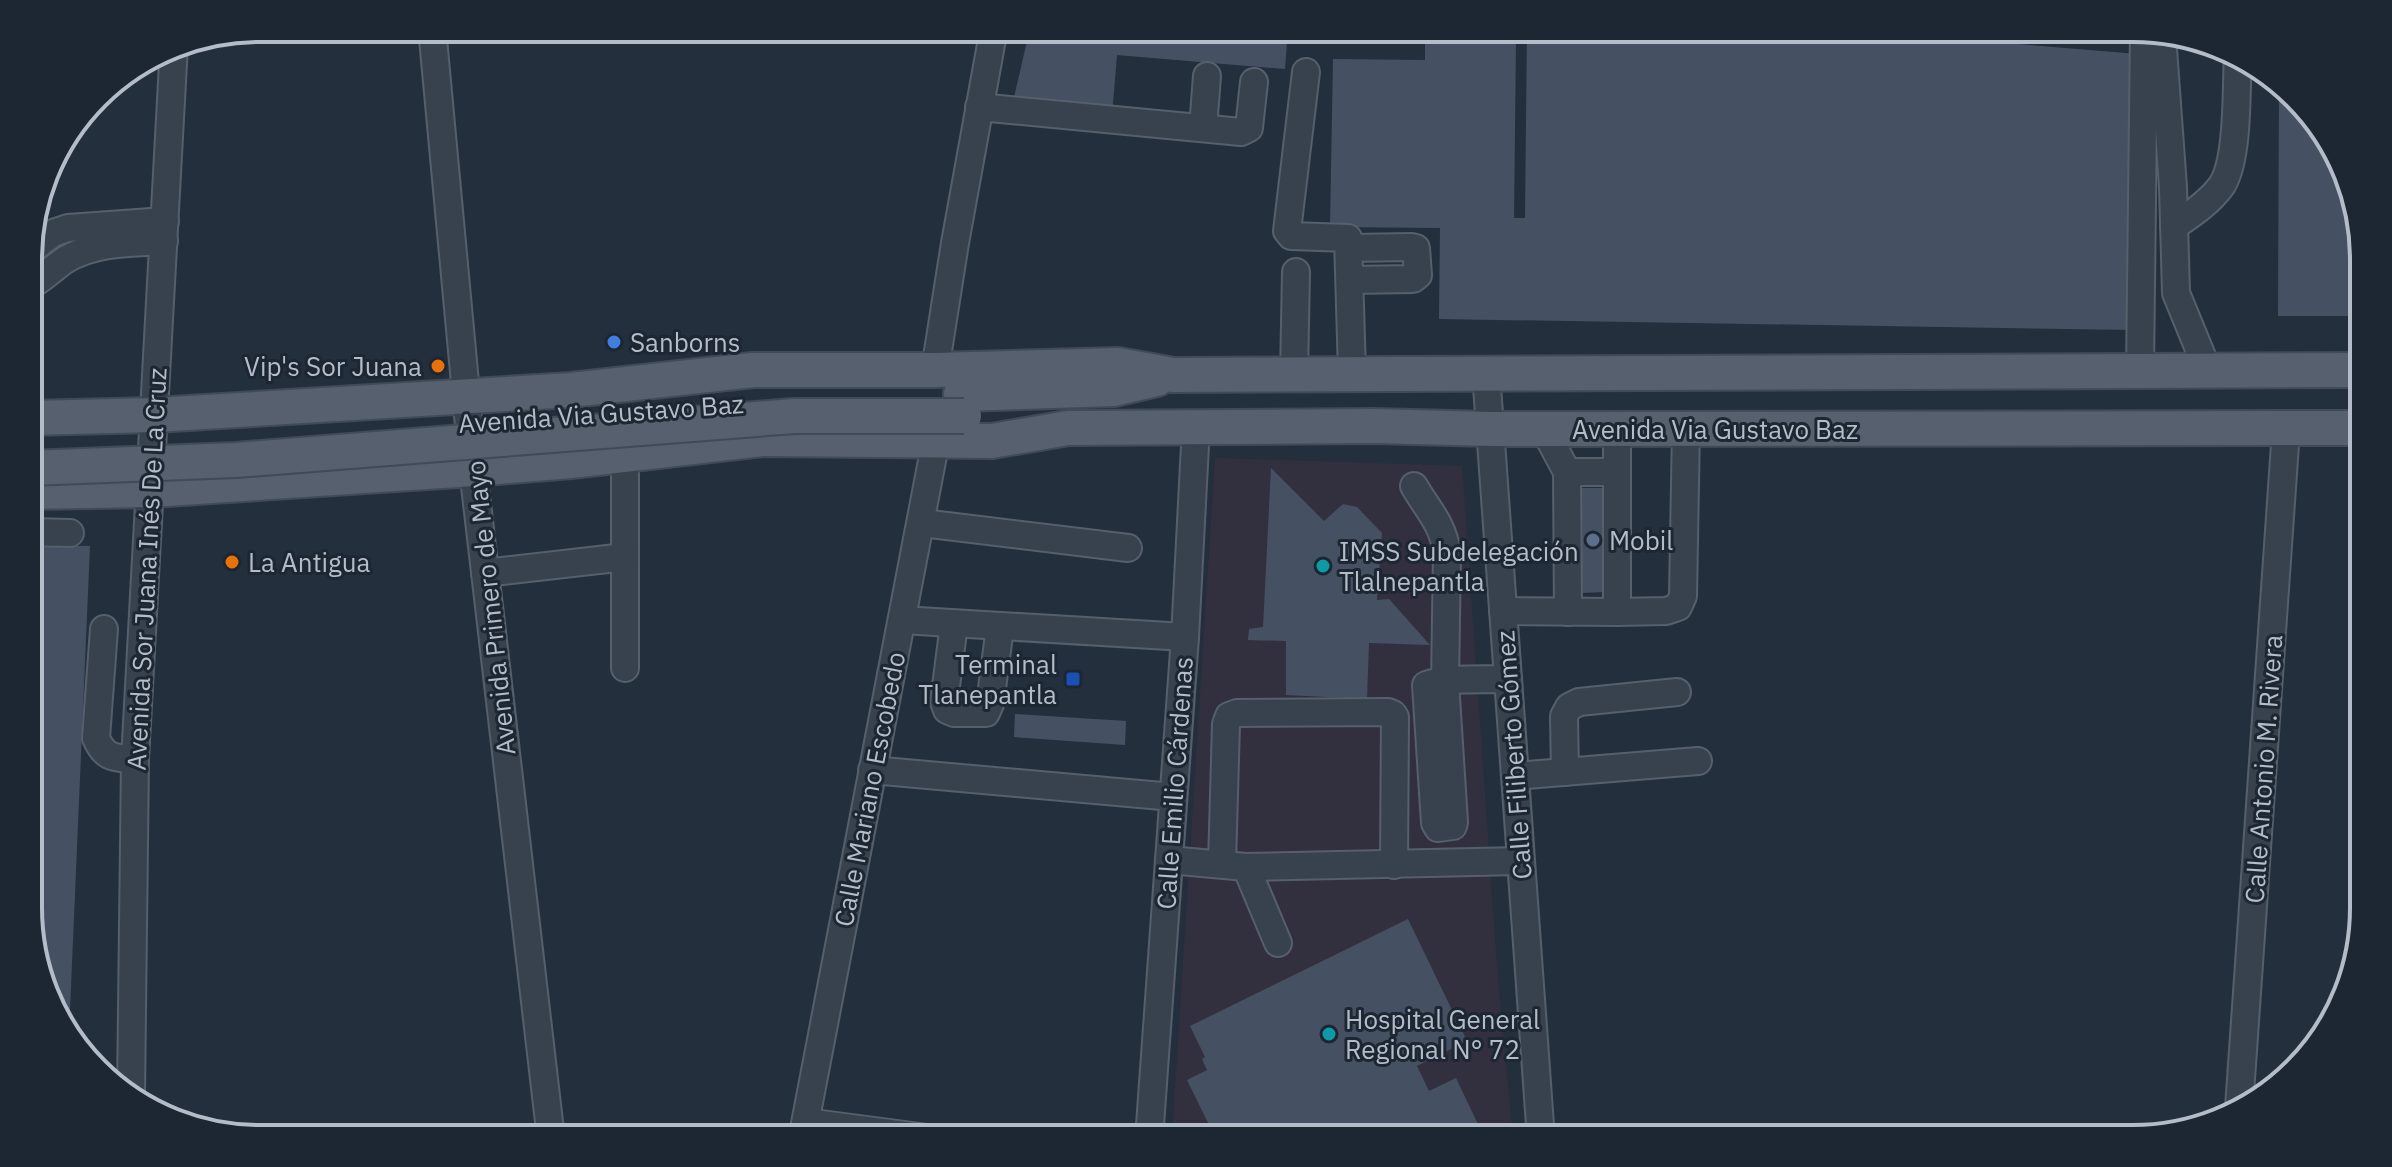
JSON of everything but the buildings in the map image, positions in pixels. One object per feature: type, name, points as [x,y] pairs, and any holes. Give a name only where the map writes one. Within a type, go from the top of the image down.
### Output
[{"type":"main road","name":"Avenida Via Gustavo Baz","points":[[42,418],[155,415],[467,397],[571,390],[753,370],[935,370],[1118,365],[1173,375],[2350,370]]},
{"type":"main road","name":"Avenida Via Gustavo Baz","points":[[42,468],[252,459],[962,405],[1114,389],[1173,375]]},
{"type":"main road","points":[[571,390],[561,396],[553,419],[555,433],[571,461]]},
{"type":"main road","name":"Avenida Via Gustavo Baz","points":[[42,450],[237,443],[775,400],[962,405],[1068,428]]},
{"type":"main road","name":"Avenida Via Gustavo Baz","points":[[42,492],[151,490],[473,469],[762,439],[992,441],[1068,428],[2350,428]]},
{"type":"street","name":"Avenida Primero de Mayo","points":[[433,42],[473,469],[549,1125]]},
{"type":"street","points":[[935,370],[991,42]]},
{"type":"street","points":[[2140,371],[2144,43]]},
{"type":"street","points":[[2163,44],[2176,293],[2208,371]]},
{"type":"street","name":"Avenida Sor Juana Inés De La Cruz","points":[[131,1083],[135,760],[164,231],[167,62]]},
{"type":"street","points":[[2174,226],[2208,200],[2222,184],[2231,165],[2237,69]]},
{"type":"street","points":[[1306,72],[1287,231],[1291,236],[1348,238],[1352,373]]},
{"type":"street","points":[[1203,128],[1207,76]]},
{"type":"street","points":[[979,107],[1241,132],[1249,128],[1254,82]]},
{"type":"street","points":[[42,241],[68,228],[99,235],[164,231]]},
{"type":"street","points":[[42,277],[99,235]]},
{"type":"street","points":[[1349,248],[1416,248],[1418,275],[1413,279],[1350,280]]},
{"type":"street","points":[[1294,374],[1296,272]]},
{"type":"street","name":"Calle Filiberto Gómez","points":[[1486,372],[1540,1125]]},
{"type":"street","name":"Calle Emilio Cárdenas","points":[[1150,1125],[1185,637],[1196,426]]},
{"type":"street","points":[[1503,611],[1666,611],[1678,607],[1683,596],[1686,428]]},
{"type":"street","points":[[1544,429],[1567,472],[1568,612]]},
{"type":"street","points":[[1617,429],[1617,612]]},
{"type":"street","name":"Calle Antonio M. Rivera","points":[[2240,1097],[2286,430]]},
{"type":"street","name":"Calle Mariano Escobedo","points":[[805,1125],[936,440]]},
{"type":"street","points":[[625,455],[625,668]]},
{"type":"street","points":[[1567,472],[1617,472]]},
{"type":"street","points":[[1414,486],[1445,538],[1445,682],[1508,679]]},
{"type":"street","points":[[922,523],[1128,548]]},
{"type":"street","points":[[42,532],[70,533]]},
{"type":"street","points":[[485,573],[625,557]]},
{"type":"street","points":[[902,620],[1185,637]]},
{"type":"street","points":[[954,624],[944,702],[947,710],[954,713],[986,713],[990,704],[1000,627]]},
{"type":"street","points":[[104,629],[96,738],[102,751],[110,756],[135,760]]},
{"type":"street","points":[[1565,772],[1564,716],[1569,707],[1579,702],[1677,692]]},
{"type":"street","points":[[1278,943],[1234,866],[1225,759],[1229,716],[1237,713],[1388,712],[1395,717],[1394,865]]},
{"type":"street","points":[[1515,776],[1698,761]]},
{"type":"street","points":[[872,770],[1173,797]]},
{"type":"street","points":[[1169,860],[1234,866],[1520,861]]},
{"type":"shaded area","points":[[1215,458],[1462,466],[1497,967],[1512,1125],[1173,1125]]},
{"type":"place","name":"Sanborns","points":[[614,342]]},
{"type":"place","name":"Vip's Sor Juana","points":[[438,366]]},
{"type":"place","name":"Mobil","points":[[1593,540]]},
{"type":"place","name":"La Antigua","points":[[232,562]]},
{"type":"place","name":"IMSS Subdelegación Tlalnepantla","points":[[1323,566]]},
{"type":"place","name":"Terminal Tlanepantla","points":[[1073,679]]},
{"type":"place","name":"Hospital General Regional N° 72","points":[[1329,1034]]}]
